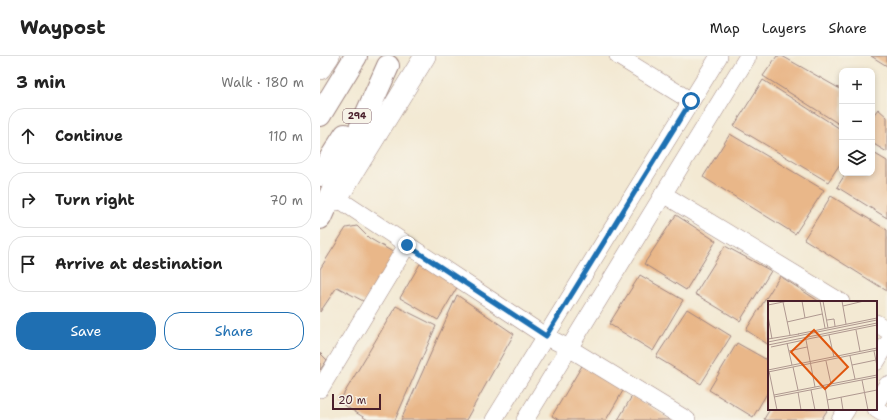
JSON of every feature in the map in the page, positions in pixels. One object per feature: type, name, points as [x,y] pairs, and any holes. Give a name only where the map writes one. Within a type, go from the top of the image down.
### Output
[{"type":"main road","points":[[323,109],[356,56]]},
{"type":"main road","points":[[320,218],[391,61]]},
{"type":"main road","name":"294","points":[[320,175],[391,61]]},
{"type":"street","points":[[320,70],[329,56]]},
{"type":"street","points":[[320,226],[425,56]]},
{"type":"street","points":[[618,56],[691,101]]},
{"type":"street","points":[[494,420],[719,56]]},
{"type":"street","points":[[525,420],[748,56]]},
{"type":"street","points":[[663,194],[839,301]]},
{"type":"street","points":[[337,198],[546,336],[569,348],[687,420]]},
{"type":"street","points":[[320,389],[407,245]]},
{"type":"street","points":[[877,325],[887,330]]},
{"type":"street","points":[[877,360],[887,344]]},
{"type":"street","points":[[877,401],[887,385]]},
{"type":"street","points":[[877,409],[887,416]]},
{"type":"street","points":[[840,420],[846,410]]},
{"type":"street","points":[[866,420],[871,410]]},
{"type":"building","points":[[777,56],[782,56],[839,88],[839,124],[763,76]]},
{"type":"building","points":[[871,56],[887,56],[887,66]]},
{"type":"building","points":[[763,80],[839,128],[839,166],[828,182],[734,126]]},
{"type":"building","points":[[878,109],[887,117],[887,152],[875,145],[875,113]]},
{"type":"building","points":[[730,134],[824,190],[795,234],[703,177]]},
{"type":"building","points":[[875,154],[887,161],[887,218],[837,187],[844,176],[875,176]]},
{"type":"building","points":[[831,196],[887,230],[887,291],[804,239]]},
{"type":"building","points":[[676,215],[716,241],[686,290],[644,264]]},
{"type":"building","points":[[357,226],[369,238],[396,254],[365,302],[337,287],[320,312],[320,269],[346,228]]},
{"type":"building","points":[[725,246],[771,271],[740,321],[695,294]]},
{"type":"building","points":[[420,264],[459,284],[438,320],[400,298]]},
{"type":"building","points":[[640,275],[683,300],[653,351],[609,324]]},
{"type":"building","points":[[780,276],[818,301],[768,301],[768,344],[746,330]]},
{"type":"building","points":[[457,295],[514,334],[466,420],[401,420]]},
{"type":"building","points":[[396,306],[436,326],[395,420],[368,420],[339,402]]},
{"type":"building","points":[[687,309],[731,336],[701,384],[656,357]]},
{"type":"building","points":[[737,343],[768,360],[768,392],[753,417],[709,390]]},
{"type":"building","points":[[320,353],[327,360],[320,370]]},
{"type":"building","points":[[583,364],[624,389],[606,420],[559,420],[552,416]]},
{"type":"building","points":[[632,396],[671,420],[618,420]]},
{"type":"building","points":[[769,410],[827,410],[821,420],[764,419]]},
{"type":"route","points":[[407,245],[546,336],[691,101]]}]
